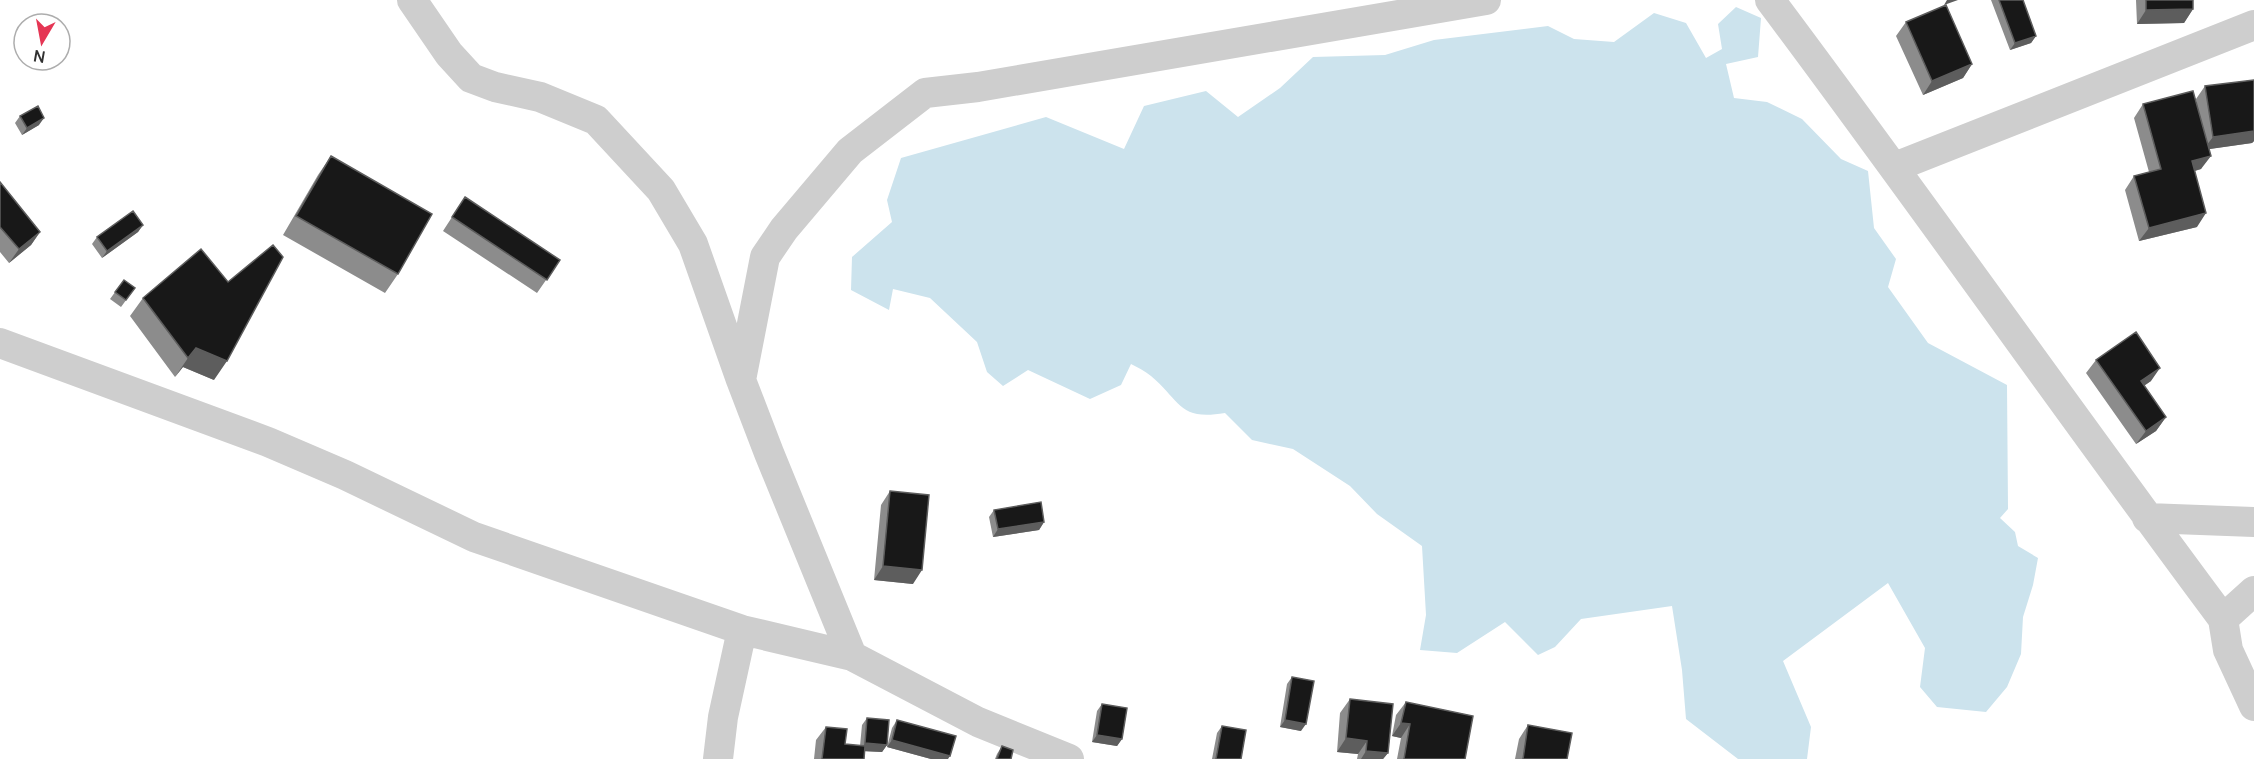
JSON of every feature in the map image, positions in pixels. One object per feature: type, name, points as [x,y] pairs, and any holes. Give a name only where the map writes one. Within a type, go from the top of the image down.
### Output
[{"type":"street","points":[[412,0],[449,54],[471,78],[495,87],[540,97],[596,120],[661,190],[693,244],[769,453],[852,656]]},
{"type":"street","points":[[741,380],[765,256],[784,229],[850,151],[925,93],[978,87],[1486,0]]},
{"type":"street","points":[[1770,0],[1895,167],[1957,258],[2223,619],[2228,650],[2254,706]]},
{"type":"street","points":[[1895,167],[2254,25]]},
{"type":"street","points":[[0,343],[268,442],[345,475],[474,537],[742,630],[852,656],[978,722],[1069,759]]},
{"type":"street","points":[[2147,518],[2253,517]]},
{"type":"street","points":[[2223,619],[2254,591]]},
{"type":"street","points":[[718,759],[723,717],[742,630]]},
{"type":"water","points":[[1736,7],[1761,18],[1758,57],[1726,64],[1734,98],[1767,102],[1802,119],[1841,159],[1868,171],[1874,228],[1896,259],[1888,287],[1928,343],[2007,385],[2008,509],[2000,518],[2015,532],[2018,546],[2038,558],[2033,585],[2023,617],[2021,654],[2007,687],[1986,712],[1937,707],[1920,687],[1925,648],[1888,583],[1783,661],[1811,727],[1807,759],[1738,759],[1686,719],[1682,670],[1672,606],[1581,619],[1555,647],[1538,655],[1505,622],[1457,653],[1420,650],[1426,615],[1422,546],[1377,514],[1350,486],[1293,449],[1252,440],[1225,413],[1210,415],[1189,411],[1175,401],[1151,376],[1131,364],[1121,385],[1090,399],[1028,370],[1003,386],[987,372],[977,342],[930,298],[893,289],[889,310],[851,290],[852,257],[892,222],[887,200],[901,158],[1046,117],[1124,149],[1144,106],[1206,91],[1238,117],[1280,88],[1313,57],[1385,55],[1434,40],[1548,26],[1574,39],[1614,42],[1654,13],[1686,23],[1706,58],[1722,49],[1718,24]]},
{"type":"building","points":[[1999,0],[2023,0],[2036,36],[2015,43]]},
{"type":"building","points":[[2146,0],[2193,0],[2193,9],[2146,10]]},
{"type":"building","points":[[1946,5],[1972,64],[1932,81],[1906,22]]},
{"type":"building","points":[[2254,80],[2254,131],[2213,137],[2205,86]]},
{"type":"building","points":[[2193,91],[2211,156],[2192,161],[2206,213],[2149,228],[2134,176],[2161,169],[2143,104]]},
{"type":"building","points":[[38,106],[44,118],[27,128],[20,116]]},
{"type":"building","points":[[331,156],[432,214],[398,274],[296,216]]},
{"type":"building","points":[[0,182],[40,232],[19,249],[0,227]]},
{"type":"building","points":[[465,197],[560,260],[547,280],[452,217]]},
{"type":"building","points":[[133,211],[143,225],[107,251],[97,237]]},
{"type":"building","points":[[273,245],[283,257],[227,361],[196,348],[188,358],[143,298],[201,249],[228,282]]},
{"type":"building","points":[[124,280],[135,288],[126,300],[115,292]]},
{"type":"building","points":[[2136,332],[2160,368],[2141,381],[2166,417],[2146,431],[2096,360]]},
{"type":"building","points":[[890,491],[929,495],[922,570],[883,566]]},
{"type":"building","points":[[1041,502],[1044,522],[998,529],[994,510]]},
{"type":"building","points":[[1292,677],[1314,681],[1306,724],[1285,720]]},
{"type":"building","points":[[1350,699],[1393,704],[1388,753],[1366,751],[1367,741],[1346,738]]},
{"type":"building","points":[[1406,702],[1473,716],[1465,759],[1404,759],[1410,724],[1401,723]]},
{"type":"building","points":[[1102,704],[1127,708],[1122,739],[1097,735]]},
{"type":"building","points":[[867,718],[889,720],[887,745],[865,743]]},
{"type":"building","points":[[897,720],[956,736],[950,756],[892,740]]},
{"type":"building","points":[[1528,725],[1572,733],[1567,759],[1523,759]]},
{"type":"building","points":[[1222,726],[1246,730],[1241,759],[1216,759]]},
{"type":"building","points":[[826,727],[847,729],[845,744],[865,746],[864,759],[822,759]]},
{"type":"building","points":[[1002,746],[1013,750],[1011,759],[997,759]]}]
